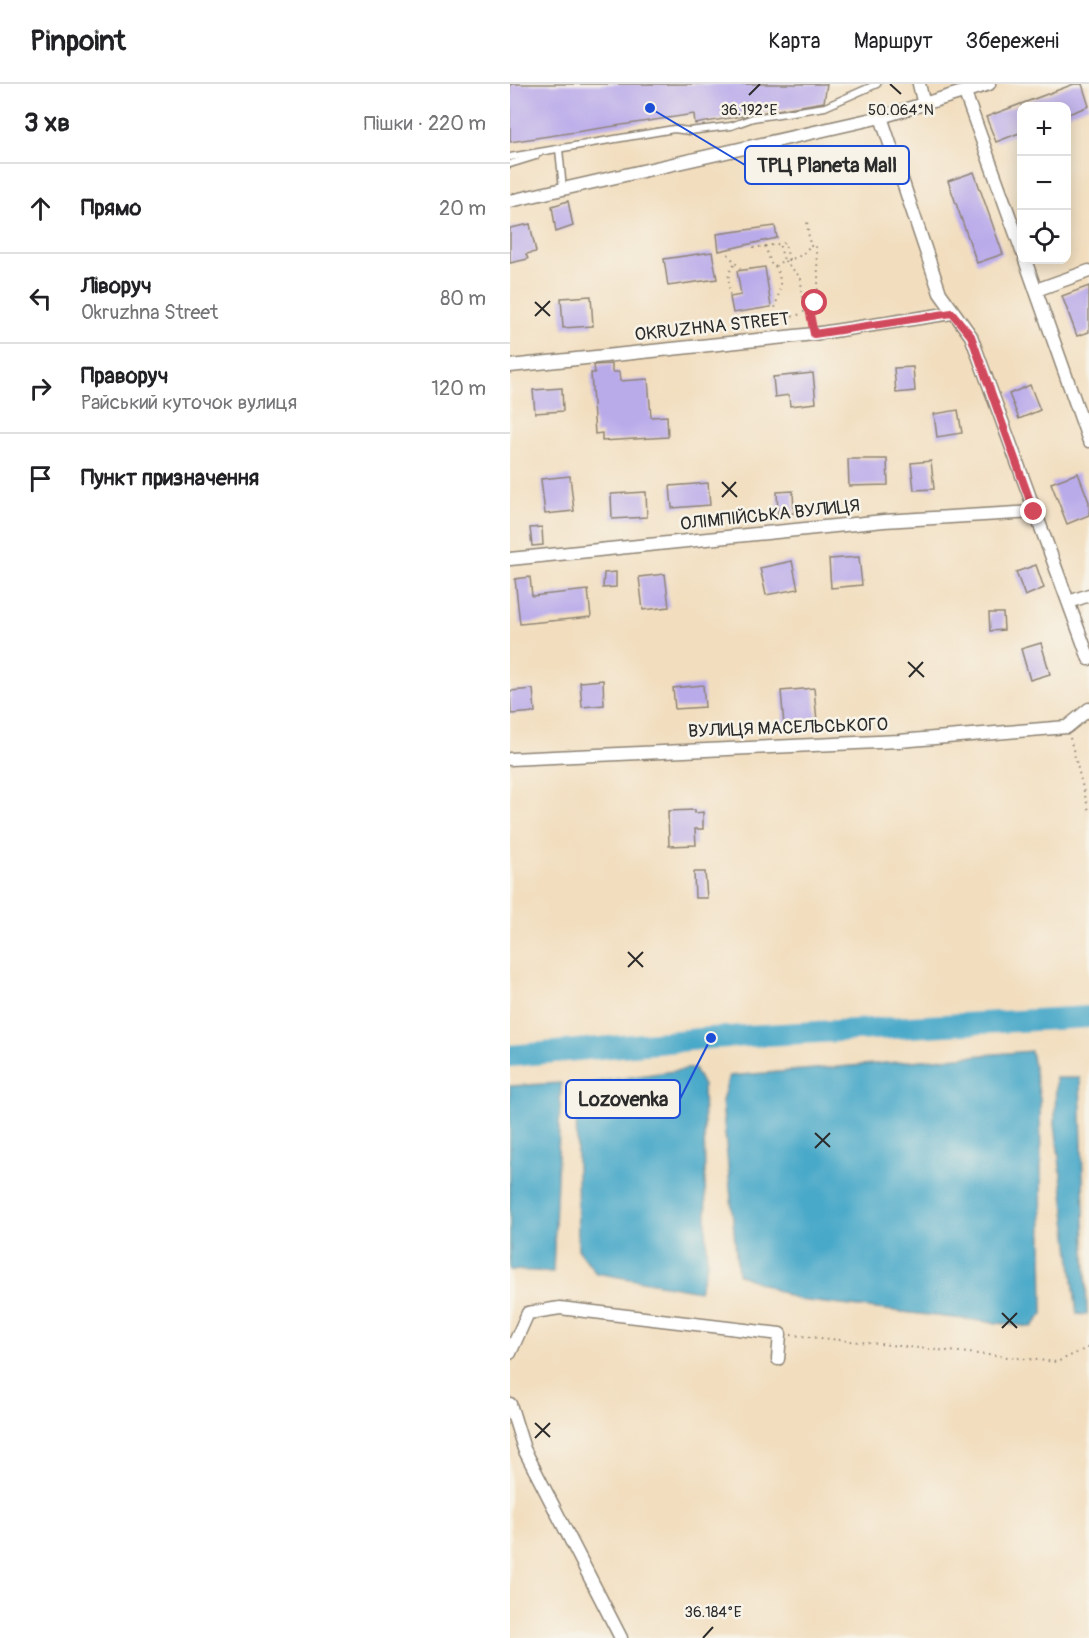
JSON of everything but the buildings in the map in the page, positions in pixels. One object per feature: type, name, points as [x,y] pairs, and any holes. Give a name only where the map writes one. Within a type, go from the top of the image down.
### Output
[{"type":"street","points":[[919,84],[924,105]]},
{"type":"street","points":[[510,201],[881,117],[989,84]]},
{"type":"street","points":[[965,93],[1017,236]]},
{"type":"street","points":[[881,117],[940,293],[952,313],[971,336],[1089,659]]},
{"type":"street","points":[[1026,264],[1089,441]]},
{"type":"street","points":[[1036,290],[1089,271]]},
{"type":"street","name":"OKRUZHNA STREET","points":[[510,366],[814,334],[952,313]]},
{"type":"street","name":"ОЛІМПІЙСЬКА ВУЛИЦЯ","points":[[510,559],[884,521],[1034,512]]},
{"type":"street","points":[[1070,602],[1089,595]]},
{"type":"street","points":[[1067,726],[1089,709]]},
{"type":"street","name":"ВУЛИЦЯ МАСЕЛЬСЬКОГО","points":[[510,759],[899,741],[1067,726]]},
{"type":"street","points":[[510,1353],[528,1313],[560,1308],[780,1334],[778,1359]]},
{"type":"street","points":[[510,1404],[524,1449],[621,1638]]},
{"type":"lane","points":[[510,157],[674,129],[689,131],[731,126],[753,118],[825,107],[877,84]]},
{"type":"lane","points":[[510,164],[559,149]]},
{"type":"lane","points":[[559,149],[563,189]]},
{"type":"path","points":[[807,222],[810,246]]},
{"type":"path","points":[[753,248],[785,243],[789,260]]},
{"type":"path","points":[[779,244],[784,260],[801,278],[802,297],[809,309],[814,334]]},
{"type":"path","points":[[765,246],[781,285],[778,304],[774,308],[776,319],[796,316],[809,309],[815,303],[819,269],[816,246],[810,246],[802,255],[784,260],[775,266]]},
{"type":"path","points":[[728,254],[741,270]]},
{"type":"path","points":[[730,295],[728,274],[730,268],[736,263]]},
{"type":"path","points":[[1067,726],[1089,811]]},
{"type":"path","points":[[780,1334],[1057,1362],[1089,1347]]},
{"type":"water","points":[[1031,1051],[1040,1099],[1043,1314],[1032,1327],[799,1300],[738,1274],[722,1101],[729,1076]]},
{"type":"water","points":[[694,1068],[703,1086],[707,1264],[699,1291],[596,1273],[578,1249],[576,1085]]},
{"type":"water","points":[[1056,1078],[1080,1078],[1087,1315],[1077,1314],[1055,1123]]},
{"type":"water","points":[[561,1083],[553,1272],[510,1270],[510,1086]]},
{"type":"waterway","points":[[510,1056],[711,1038],[1089,1017]]},
{"type":"place","name":"ТРЦ Planeta Mall","points":[[650,108]]},
{"type":"place","name":"Lozovenka","points":[[711,1038]]},
{"type":"route","points":[[815,303],[809,309],[814,334],[952,313],[971,336],[1034,512]]}]
